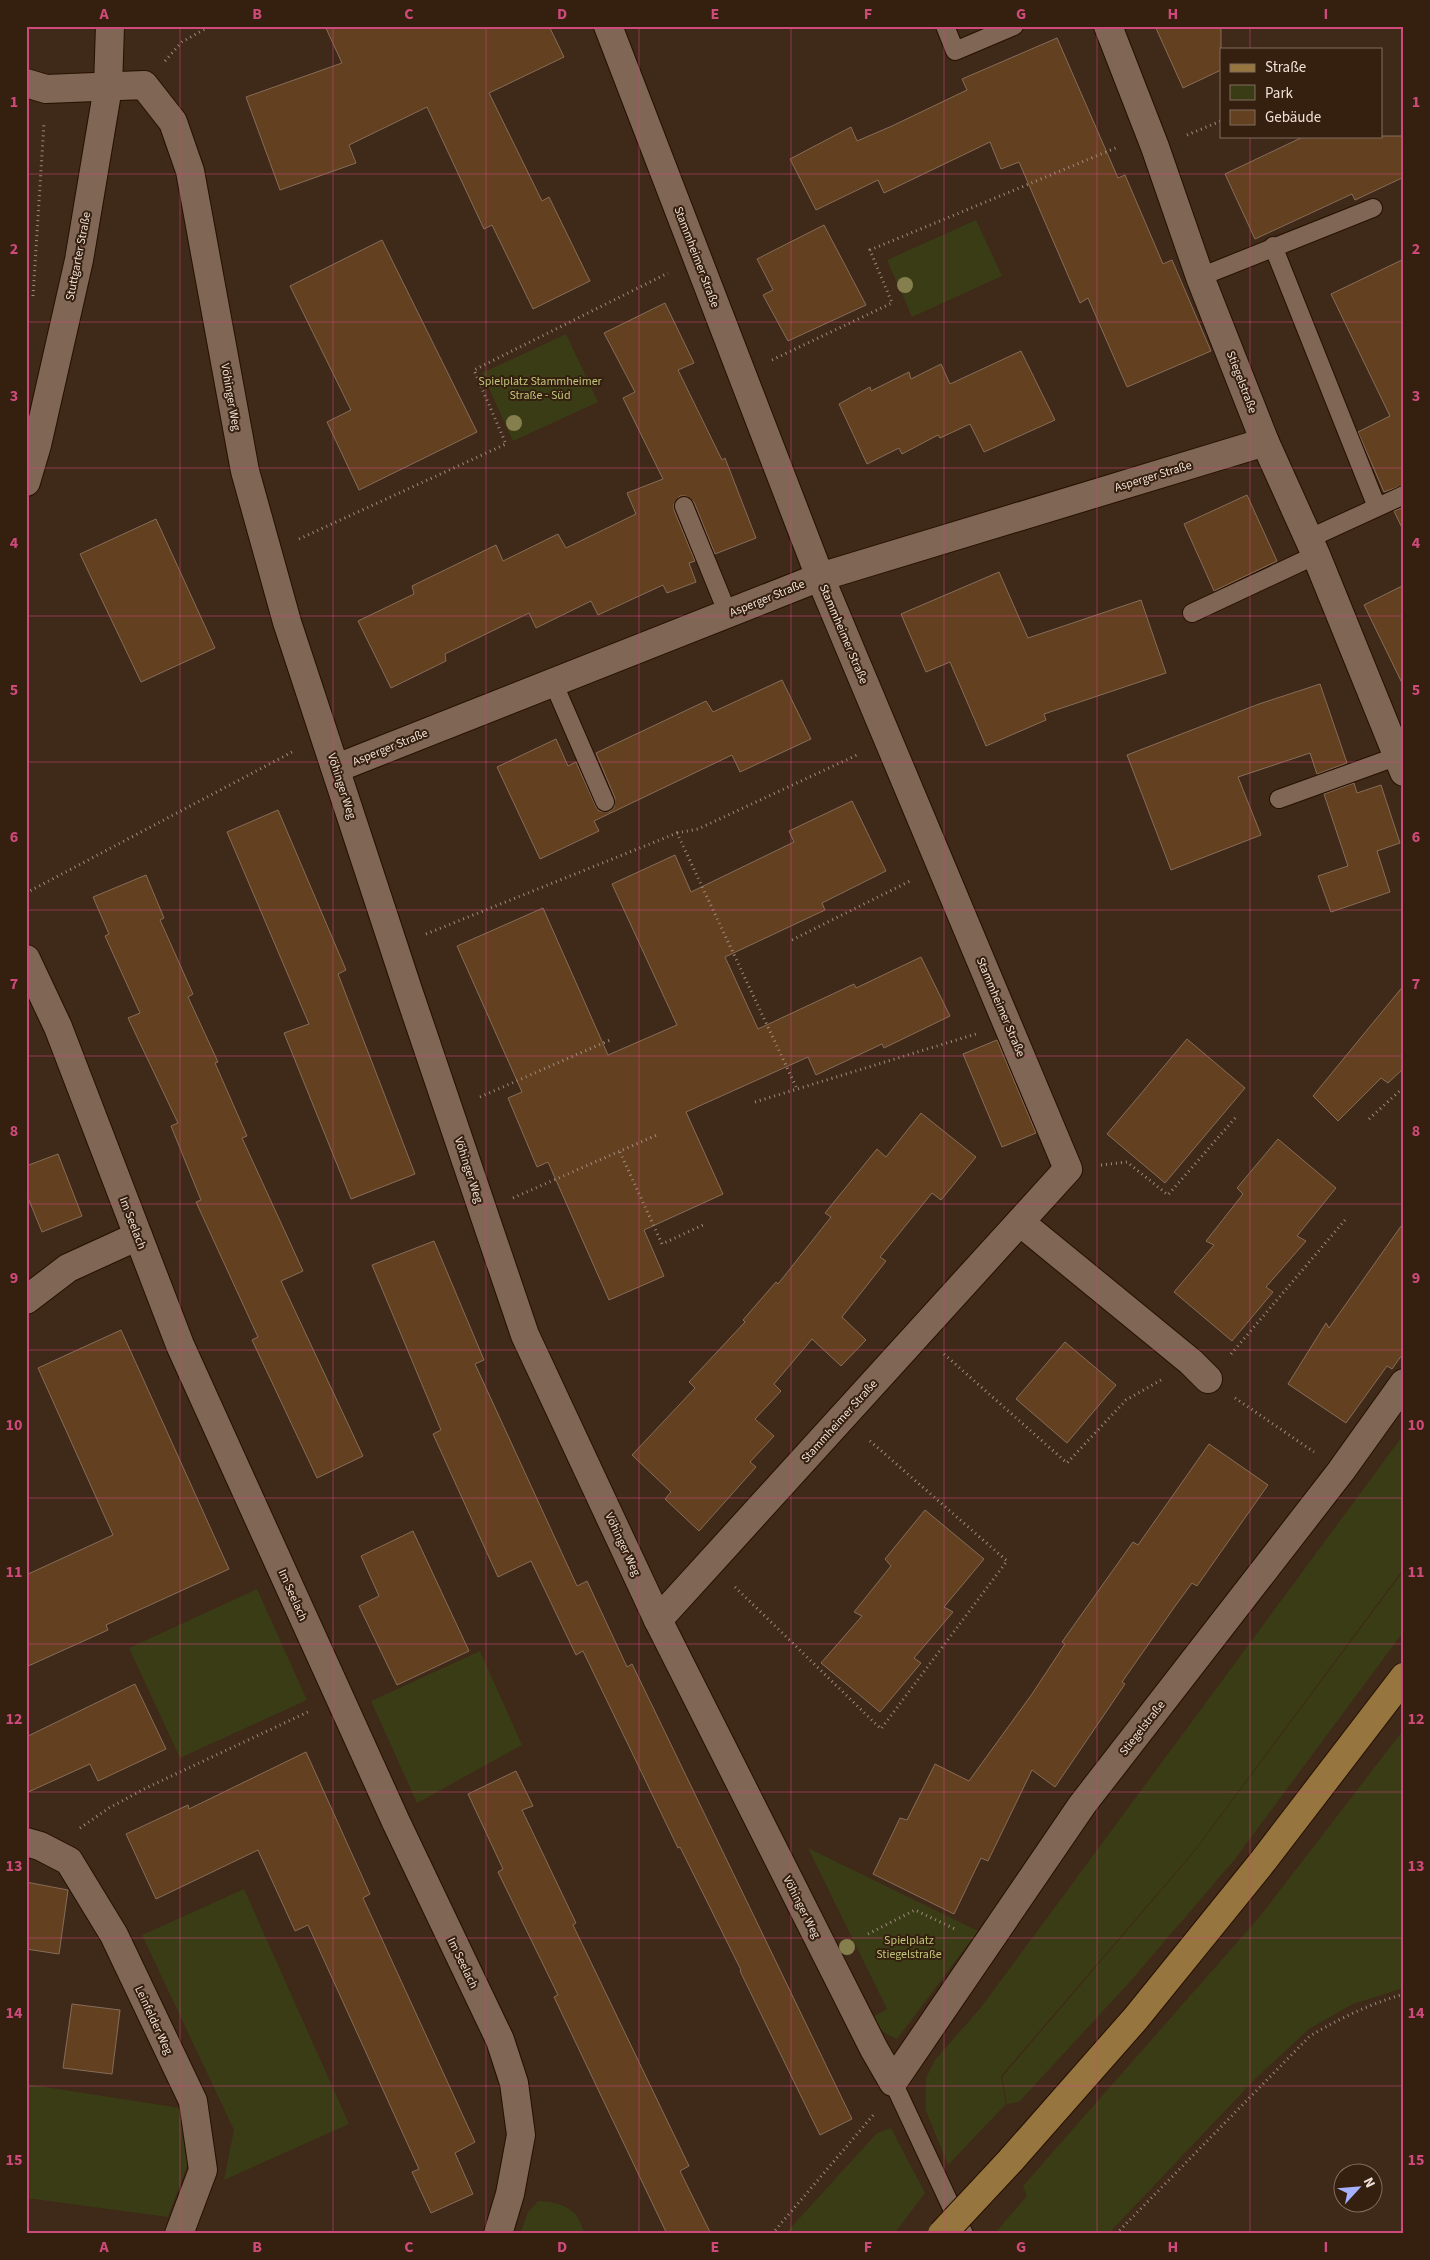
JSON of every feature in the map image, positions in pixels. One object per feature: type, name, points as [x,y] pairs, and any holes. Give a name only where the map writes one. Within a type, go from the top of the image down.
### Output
[{"type":"main road","points":[[942,2234],[1011,2160],[1136,2018],[1233,1898],[1404,1677]]},
{"type":"street","name":"Stuttgarter Straße","points":[[26,482],[37,445],[79,260],[108,87],[110,26]]},
{"type":"street","name":"Stammheimer Straße","points":[[608,26],[820,577],[1068,1169],[658,1620]]},
{"type":"street","name":"Stiegelstraße","points":[[1108,26],[1200,277],[1265,442],[1398,747]]},
{"type":"street","points":[[36,86],[108,87],[144,85]]},
{"type":"street","name":"Vöhinger Weg","points":[[144,85],[173,122],[190,171],[244,471],[288,622],[449,1110],[526,1334],[658,1620],[874,2049],[893,2082]]},
{"type":"street","name":"Asperger Straße","points":[[336,768],[820,577],[1265,442]]},
{"type":"street","name":"Im Seelach","points":[[26,959],[58,1027],[180,1345],[396,1822],[500,2040],[514,2083],[521,2135],[510,2194],[498,2234]]},
{"type":"street","points":[[1020,1222],[1200,1371]]},
{"type":"street","points":[[26,1300],[68,1268],[138,1236]]},
{"type":"street","name":"Stiegelstraße","points":[[893,2082],[1082,1805],[1341,1471],[1404,1384]]},
{"type":"street","points":[[26,1842],[40,1846],[69,1861]]},
{"type":"street","name":"Leinfelder Weg","points":[[69,1861],[114,1935],[193,2101],[203,2170],[179,2234]]},
{"type":"lane","points":[[945,26],[955,51],[1014,26]]},
{"type":"lane","points":[[1200,277],[1273,246],[1374,208]]},
{"type":"lane","points":[[1273,246],[1377,507]]},
{"type":"lane","points":[[1192,614],[1312,547],[1377,507],[1404,495]]},
{"type":"lane","points":[[684,506],[728,614]]},
{"type":"lane","points":[[552,682],[605,802]]},
{"type":"lane","points":[[1279,799],[1398,747]]},
{"type":"lane","name":"Vöhinger Weg","points":[[893,2082],[964,2234]]},
{"type":"path","points":[[144,85],[182,42],[210,26]]},
{"type":"path","points":[[32,303],[35,286],[36,86]]},
{"type":"path","points":[[742,374],[892,303],[870,250],[1148,134]]},
{"type":"path","points":[[268,554],[506,444],[474,370],[698,259]]},
{"type":"path","points":[[26,893],[325,734]]},
{"type":"path","points":[[395,947],[677,833],[698,829],[889,740]]},
{"type":"path","points":[[677,833],[797,1089]]},
{"type":"path","points":[[792,940],[941,865]]},
{"type":"path","points":[[755,1102],[1008,1025]]},
{"type":"path","points":[[449,1110],[610,1040]]},
{"type":"path","points":[[1369,1119],[1404,1087]]},
{"type":"path","points":[[1068,1169],[1128,1162],[1168,1195],[1236,1117]]},
{"type":"path","points":[[483,1211],[660,1134]]},
{"type":"path","points":[[620,1152],[662,1244],[703,1225]]},
{"type":"path","points":[[919,1332],[1067,1463],[1126,1400],[1200,1371],[1345,1220]]},
{"type":"path","points":[[1200,1371],[1341,1471]]},
{"type":"path","points":[[709,1562],[882,1729],[1007,1562],[843,1417]]},
{"type":"path","points":[[69,1861],[71,1841],[81,1826],[108,1808],[339,1697]]},
{"type":"path","points":[[868,1934],[915,1910],[963,1933]]},
{"type":"path","points":[[1116,2234],[1310,2036],[1372,2004],[1404,1994]]},
{"type":"path","points":[[772,2234],[874,2115],[893,2082]]},
{"type":"green space","points":[[976,220],[1002,276],[912,317],[887,260]]},
{"type":"green space","name":"Spielplatz Stammheimer Straße - Süd","points":[[566,334],[598,402],[513,441],[482,373]]},
{"type":"green space","points":[[1404,1434],[1404,1568],[1194,1851],[1001,2076],[1006,2104],[948,2165],[926,2111],[926,2078],[935,2060],[982,2006]]},
{"type":"green space","points":[[1404,1570],[1404,1631],[1235,1859],[1127,1985],[1019,2102],[1007,2104],[1002,2077],[1194,1852]]},
{"type":"green space","points":[[257,1589],[307,1700],[180,1758],[129,1648]]},
{"type":"green space","points":[[480,1651],[522,1745],[417,1803],[371,1701]]},
{"type":"green space","points":[[1404,1729],[1404,1988],[1353,2004],[1309,2029],[1258,2076],[1108,2234],[994,2234],[1027,2196],[1023,2186],[1261,1915]]},
{"type":"green space","name":"Spielplatz Stiegelstraße","points":[[808,1848],[978,1931],[897,2039],[883,2032],[871,2018],[887,2009]]},
{"type":"green space","points":[[244,1889],[349,2124],[224,2180],[234,2130],[142,1935]]},
{"type":"green space","points":[[26,2084],[180,2108],[190,2158],[168,2217],[26,2198]]},
{"type":"green space","points":[[891,2128],[925,2193],[894,2234],[785,2234],[877,2133]]},
{"type":"green space","points":[[538,2201],[568,2208],[577,2217],[585,2234],[520,2234],[528,2212]]},
{"type":"building","points":[[325,26],[549,26],[564,57],[489,93],[542,201],[549,197],[590,281],[533,309],[492,225],[484,229],[427,107],[349,145],[356,163],[280,190],[246,97],[342,63]]},
{"type":"building","points":[[1155,26],[1221,26],[1220,70],[1183,88]]},
{"type":"building","points":[[1057,38],[1118,178],[1125,175],[1163,264],[1172,260],[1211,351],[1127,387],[1088,298],[1080,303],[1019,162],[1001,169],[990,142],[884,193],[878,180],[816,210],[790,159],[851,127],[857,141],[892,126],[967,90],[962,79]]},
{"type":"building","points":[[1382,136],[1404,136],[1404,177],[1355,200],[1352,194],[1255,239],[1225,174],[1301,138],[1382,138]]},
{"type":"building","points":[[824,225],[866,305],[788,341],[763,295],[773,290],[757,259]]},
{"type":"building","points":[[382,240],[477,432],[359,490],[327,422],[351,410],[290,286]]},
{"type":"building","points":[[1404,259],[1404,485],[1384,492],[1358,432],[1390,416],[1331,294]]},
{"type":"building","points":[[665,303],[694,363],[678,370],[722,460],[725,458],[756,538],[715,554],[694,502],[686,496],[680,496],[674,504],[674,510],[695,561],[689,563],[696,582],[667,593],[663,585],[598,615],[591,601],[536,628],[529,613],[445,654],[446,661],[391,688],[358,621],[414,594],[412,586],[496,545],[503,561],[558,534],[566,548],[636,514],[627,493],[663,479],[623,398],[635,392],[604,333]]},
{"type":"building","points":[[1021,351],[1055,420],[984,452],[970,424],[940,438],[938,435],[902,454],[899,448],[867,464],[839,404],[870,387],[871,391],[909,372],[911,379],[941,364],[950,384]]},
{"type":"building","points":[[1247,495],[1277,561],[1214,591],[1184,524]]},
{"type":"building","points":[[1404,507],[1404,532],[1394,511]]},
{"type":"building","points":[[156,519],[215,648],[141,682],[80,554]]},
{"type":"building","points":[[999,572],[1028,638],[1141,600],[1166,673],[1044,714],[1046,720],[986,746],[950,662],[926,672],[901,614]]},
{"type":"building","points":[[1404,585],[1404,687],[1364,605]]},
{"type":"building","points":[[782,680],[811,739],[740,772],[732,755],[594,821],[599,831],[540,859],[497,767],[556,739],[568,766],[576,762],[596,807],[599,811],[609,812],[614,808],[615,798],[596,753],[706,701],[713,712]]},
{"type":"building","points":[[1320,684],[1347,763],[1317,774],[1310,753],[1238,777],[1261,835],[1171,870],[1127,755],[1259,704]]},
{"type":"building","points":[[1354,783],[1357,793],[1381,785],[1400,843],[1377,851],[1390,892],[1331,912],[1318,876],[1348,866],[1324,794]]},
{"type":"building","points":[[852,801],[886,871],[822,903],[825,910],[725,957],[758,1029],[854,984],[856,988],[921,957],[950,1016],[884,1048],[882,1044],[816,1075],[808,1057],[686,1112],[723,1194],[644,1230],[664,1276],[609,1300],[548,1162],[537,1167],[508,1098],[522,1092],[457,946],[543,908],[608,1055],[677,1025],[612,884],[675,855],[691,892],[794,842],[789,831]]},
{"type":"building","points":[[278,810],[346,970],[338,974],[415,1174],[351,1199],[284,1033],[309,1024],[227,832]]},
{"type":"building","points":[[146,875],[164,918],[160,920],[193,994],[188,997],[218,1062],[215,1063],[247,1136],[242,1138],[303,1271],[281,1281],[363,1456],[317,1478],[252,1340],[258,1337],[196,1202],[201,1200],[171,1126],[178,1123],[128,1018],[140,1013],[105,936],[109,934],[93,897]]},
{"type":"building","points":[[1404,985],[1404,1068],[1388,1083],[1381,1078],[1338,1121],[1313,1096]]},
{"type":"building","points":[[1187,1039],[1245,1088],[1165,1183],[1107,1134]]},
{"type":"building","points":[[997,1040],[1036,1133],[1002,1147],[963,1054]]},
{"type":"building","points":[[921,1113],[976,1157],[941,1200],[932,1193],[880,1257],[886,1261],[842,1317],[866,1340],[841,1366],[812,1339],[774,1384],[781,1391],[755,1419],[774,1436],[750,1462],[756,1467],[699,1531],[665,1499],[671,1492],[632,1455],[695,1388],[689,1382],[745,1322],[743,1320],[776,1282],[778,1284],[831,1217],[825,1213],[877,1149],[886,1157]]},
{"type":"building","points":[[1278,1139],[1336,1188],[1297,1236],[1306,1241],[1266,1287],[1273,1292],[1232,1341],[1174,1292],[1214,1245],[1206,1241],[1243,1194],[1237,1188]]},
{"type":"building","points":[[58,1154],[82,1216],[42,1232],[26,1193],[26,1166]]},
{"type":"building","points":[[1404,1222],[1404,1352],[1392,1369],[1387,1366],[1346,1423],[1288,1384],[1326,1323],[1329,1328]]},
{"type":"building","points":[[434,1241],[484,1360],[475,1364],[577,1586],[587,1581],[627,1667],[632,1664],[852,2119],[820,2135],[741,1970],[680,1847],[678,1848],[583,1651],[576,1655],[531,1561],[498,1577],[433,1434],[441,1430],[372,1265]]},
{"type":"building","points":[[121,1330],[229,1569],[106,1625],[108,1630],[26,1667],[26,1575],[113,1535],[38,1368]]},
{"type":"building","points":[[1065,1342],[1116,1385],[1067,1443],[1016,1399]]},
{"type":"building","points":[[1209,1444],[1268,1485],[1197,1586],[1192,1583],[1173,1609],[1122,1682],[1125,1684],[1055,1787],[1032,1770],[988,1861],[981,1858],[954,1914],[873,1874],[900,1818],[907,1820],[935,1764],[969,1781],[1032,1694],[1065,1644],[1062,1642],[1133,1542],[1138,1545]]},
{"type":"building","points":[[925,1510],[984,1559],[944,1607],[953,1612],[914,1658],[921,1663],[880,1712],[821,1663],[862,1616],[854,1612],[891,1566],[885,1559]]},
{"type":"building","points":[[413,1531],[469,1651],[397,1685],[359,1606],[379,1596],[361,1556]]},
{"type":"building","points":[[135,1684],[166,1749],[98,1781],[90,1764],[26,1793],[26,1737]]},
{"type":"building","points":[[306,1752],[370,1894],[363,1898],[475,2142],[455,2153],[473,2194],[431,2213],[412,2172],[419,2169],[308,1925],[295,1931],[258,1850],[156,1899],[126,1834],[188,1805],[189,1809]]},
{"type":"building","points":[[516,1771],[533,1806],[522,1810],[576,1923],[573,1925],[689,2166],[680,2171],[711,2234],[667,2234],[554,1997],[558,1995],[498,1872],[503,1869],[468,1794]]},
{"type":"building","points":[[26,1882],[68,1890],[59,1954],[26,1949]]},
{"type":"building","points":[[72,2004],[120,2010],[112,2074],[63,2068]]}]
